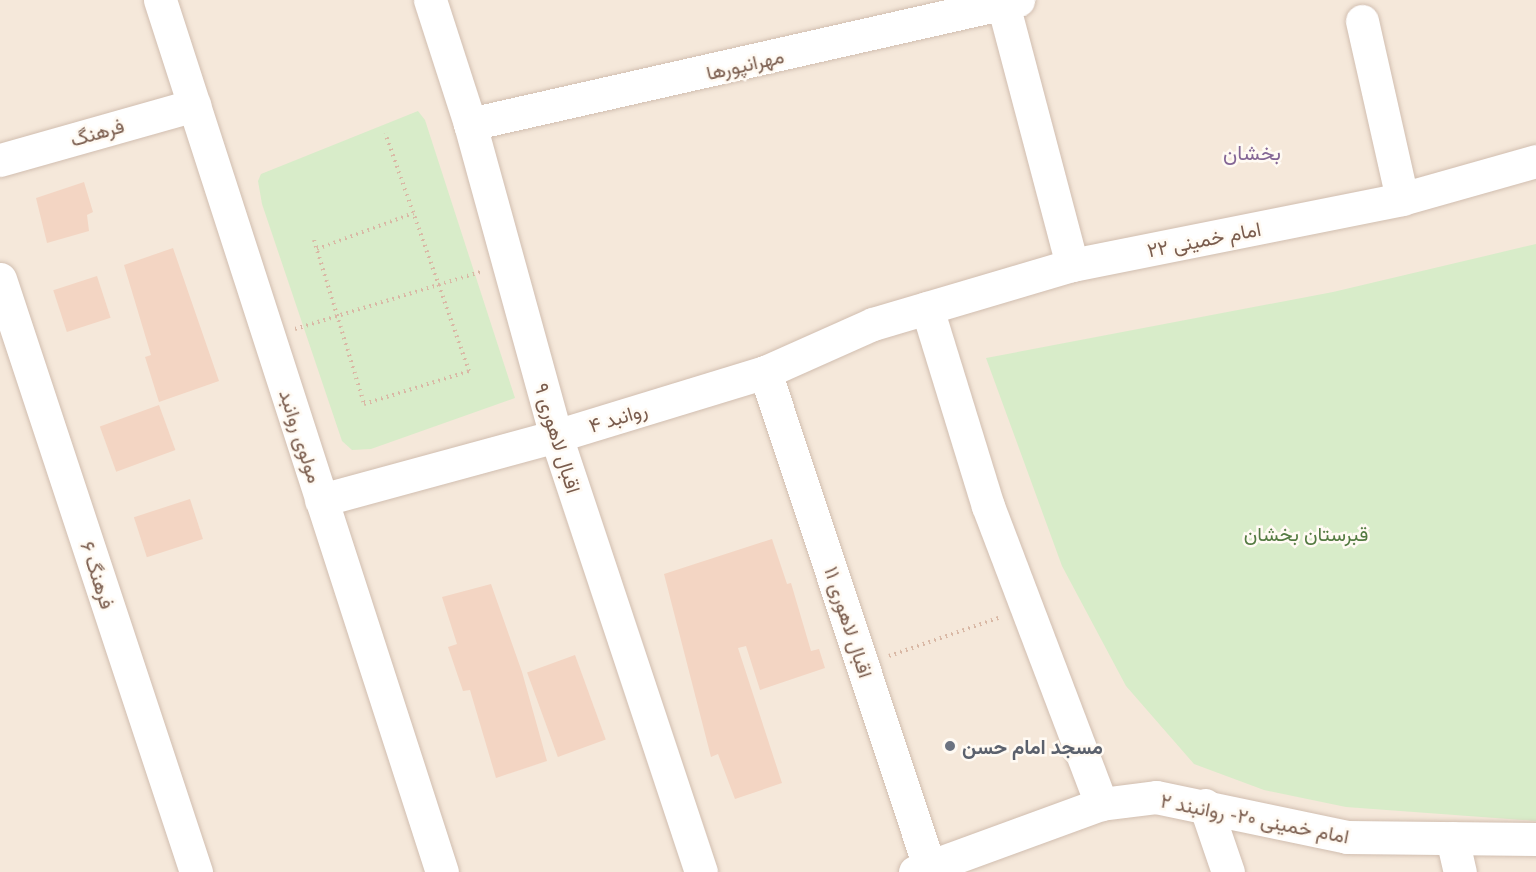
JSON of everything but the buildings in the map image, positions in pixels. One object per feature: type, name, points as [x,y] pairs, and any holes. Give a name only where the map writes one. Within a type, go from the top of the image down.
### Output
[{"type":"street","name":"مولوی روانبد","points":[[160,0],[442,872]]},
{"type":"street","name":"اقبال لاهوری ۹","points":[[430,0],[470,124],[556,436],[701,872]]},
{"type":"street","name":"مهرانپورها","points":[[470,124],[1008,1]]},
{"type":"street","points":[[1008,1],[1072,265]]},
{"type":"street","points":[[1362,21],[1402,199]]},
{"type":"street","name":"فرهنگ","points":[[0,160],[194,105]]},
{"type":"street","name":"امام خمینی ۲۲","points":[[873,324],[1072,265],[1402,199],[1536,160]]},
{"type":"street","name":"فرهنگ ۶","points":[[0,279],[196,872]]},
{"type":"street","points":[[927,308],[988,506],[1101,804]]},
{"type":"street","name":"روانبد ۴","points":[[321,500],[556,436],[765,372],[873,324]]},
{"type":"street","name":"اقبال لاهوری ۱۱","points":[[765,372],[863,665],[925,870]]},
{"type":"street","name":"امام خمینی ۲۰- روانبند ۲","points":[[925,870],[1101,804],[1156,797],[1205,805],[1347,837],[1536,839]]},
{"type":"street","points":[[1205,805],[1228,872]]},
{"type":"street","points":[[1452,838],[1460,872]]},
{"type":"path","points":[[314,240],[364,404],[469,371],[386,133]]},
{"type":"path","points":[[316,249],[414,213]]},
{"type":"path","points":[[269,337],[508,264]]},
{"type":"path","points":[[863,665],[1028,608]]},
{"type":"shaded area","points":[[0,0],[1536,0],[1536,872],[0,872]]},
{"type":"green space","points":[[418,111],[425,120],[515,398],[371,449],[352,450],[342,441],[262,204],[258,181],[261,174]]},
{"type":"green space","name":"قبرستان بخشان","points":[[1536,244],[1536,821],[1346,807],[1264,790],[1194,764],[1126,686],[1062,566],[986,358],[1333,292]]},
{"type":"place","name":"مسجد امام حسن","points":[[950,746]]},
{"type":"district","name":"بخشان","points":[[1252,152]]}]
